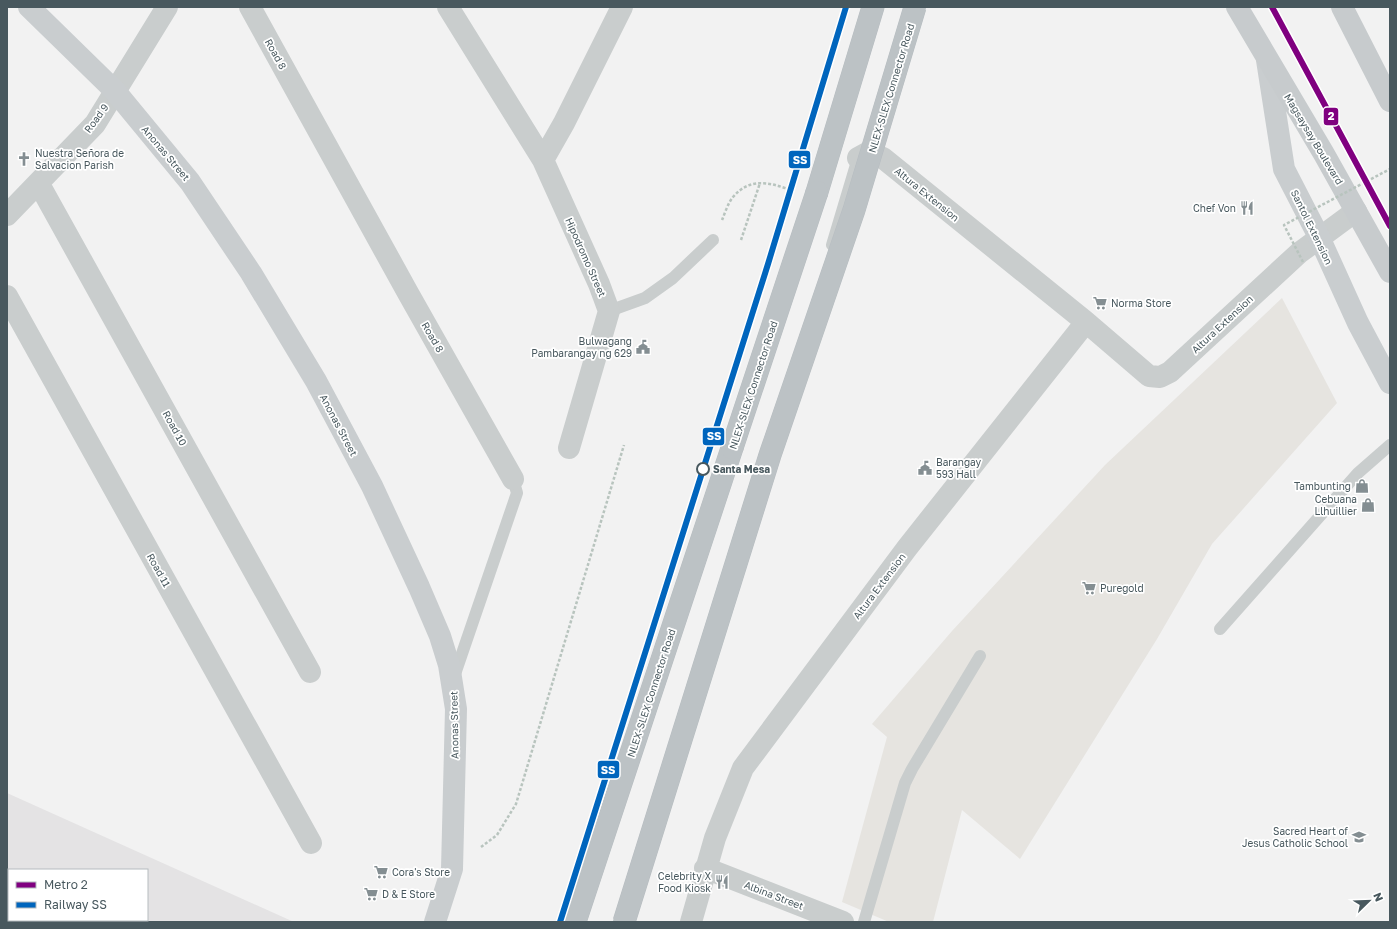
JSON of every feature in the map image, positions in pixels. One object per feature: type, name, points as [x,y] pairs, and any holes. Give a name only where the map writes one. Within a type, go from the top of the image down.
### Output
[{"type":"highway","name":"NLEX-SLEX Connector Road","points":[[576,922],[817,192],[873,7]]},
{"type":"highway","name":"NLEX-SLEX Connector Road","points":[[624,922],[770,455],[854,210],[915,7]]},
{"type":"main road","name":"Magsaysay Boulevard","points":[[1236,7],[1324,154],[1390,272]]},
{"type":"main road","points":[[1342,7],[1390,101]]},
{"type":"street","name":"Anonas Street","points":[[29,7],[115,91],[190,182],[251,272],[316,381],[372,486],[419,587],[440,636],[449,665],[453,682],[456,709],[452,869],[435,922]]},
{"type":"street","name":"Road 9","points":[[7,215],[39,184],[95,124],[167,7]]},
{"type":"street","name":"Road 8","points":[[250,7],[404,286],[513,479]]},
{"type":"street","name":"Hipodromo Street","points":[[448,7],[542,160],[599,284],[609,311]]},
{"type":"street","points":[[542,160],[564,123],[622,7]]},
{"type":"street","name":"Santol Extension","points":[[1267,60],[1284,169],[1319,237],[1358,323],[1390,382]]},
{"type":"street","name":"Altura Extension","points":[[858,158],[869,152],[883,158],[1086,322],[1149,376],[1160,377],[1170,372],[1319,237],[1356,211]]},
{"type":"street","name":"Road 10","points":[[39,184],[310,672]]},
{"type":"street","name":"Road 11","points":[[7,296],[311,843]]},
{"type":"street","points":[[569,448],[609,311]]},
{"type":"street","name":"Altura Extension","points":[[691,922],[705,868],[743,768],[907,548],[1086,322]]},
{"type":"street","name":"Albina Street","points":[[705,868],[843,922]]},
{"type":"lane","points":[[661,793],[732,579],[744,551],[754,537],[789,421],[812,317],[842,206],[858,158]]},
{"type":"lane","points":[[609,311],[645,298],[673,278],[713,240]]},
{"type":"lane","points":[[1220,629],[1358,473],[1390,445]]},
{"type":"lane","name":"Road 8","points":[[453,682],[517,493],[513,479]]},
{"type":"lane","points":[[864,922],[905,783],[980,656]]},
{"type":"path","points":[[1303,262],[1284,225],[1390,170]]},
{"type":"path","points":[[713,240],[732,197],[745,187],[760,182],[770,182]]},
{"type":"path","points":[[741,240],[760,182]]},
{"type":"path","points":[[452,869],[497,835],[516,804],[624,445]]},
{"type":"shaded area","name":"Puregold","points":[[1282,298],[1337,403],[1212,544],[1157,639],[1020,859],[962,810],[933,922],[889,922],[842,902],[887,737],[872,724],[952,631],[1105,465]]},
{"type":"shaded area","points":[[7,793],[294,922],[7,922]]},
{"type":"metro line","name":"2","points":[[1272,7],[1390,226]]},
{"type":"rail line","name":"SS","points":[[560,922],[768,264],[846,7]]},
{"type":"place","name":"Nuestra Señora de Salvacion Parish","points":[[24,159]]},
{"type":"place","name":"Chef Von","points":[[1247,208]]},
{"type":"place","name":"Norma Store","points":[[1100,303]]},
{"type":"place","name":"Bulwagang Pambarangay ng 629","points":[[643,347]]},
{"type":"place","name":"Barangay 593 Hall","points":[[925,468]]},
{"type":"place","name":"Santa Mesa","points":[[703,469]]},
{"type":"place","name":"Tambunting","points":[[1362,486]]},
{"type":"place","name":"Cebuana Llhuillier","points":[[1368,505]]},
{"type":"place","name":"Puregold","points":[[1089,588]]},
{"type":"place","name":"Sacred Heart of Jesus Catholic School","points":[[1359,837]]},
{"type":"place","name":"Cora's Store","points":[[381,872]]},
{"type":"place","name":"Celebrity X Food Kiosk","points":[[722,882]]},
{"type":"place","name":"D & E Store","points":[[371,894]]}]
